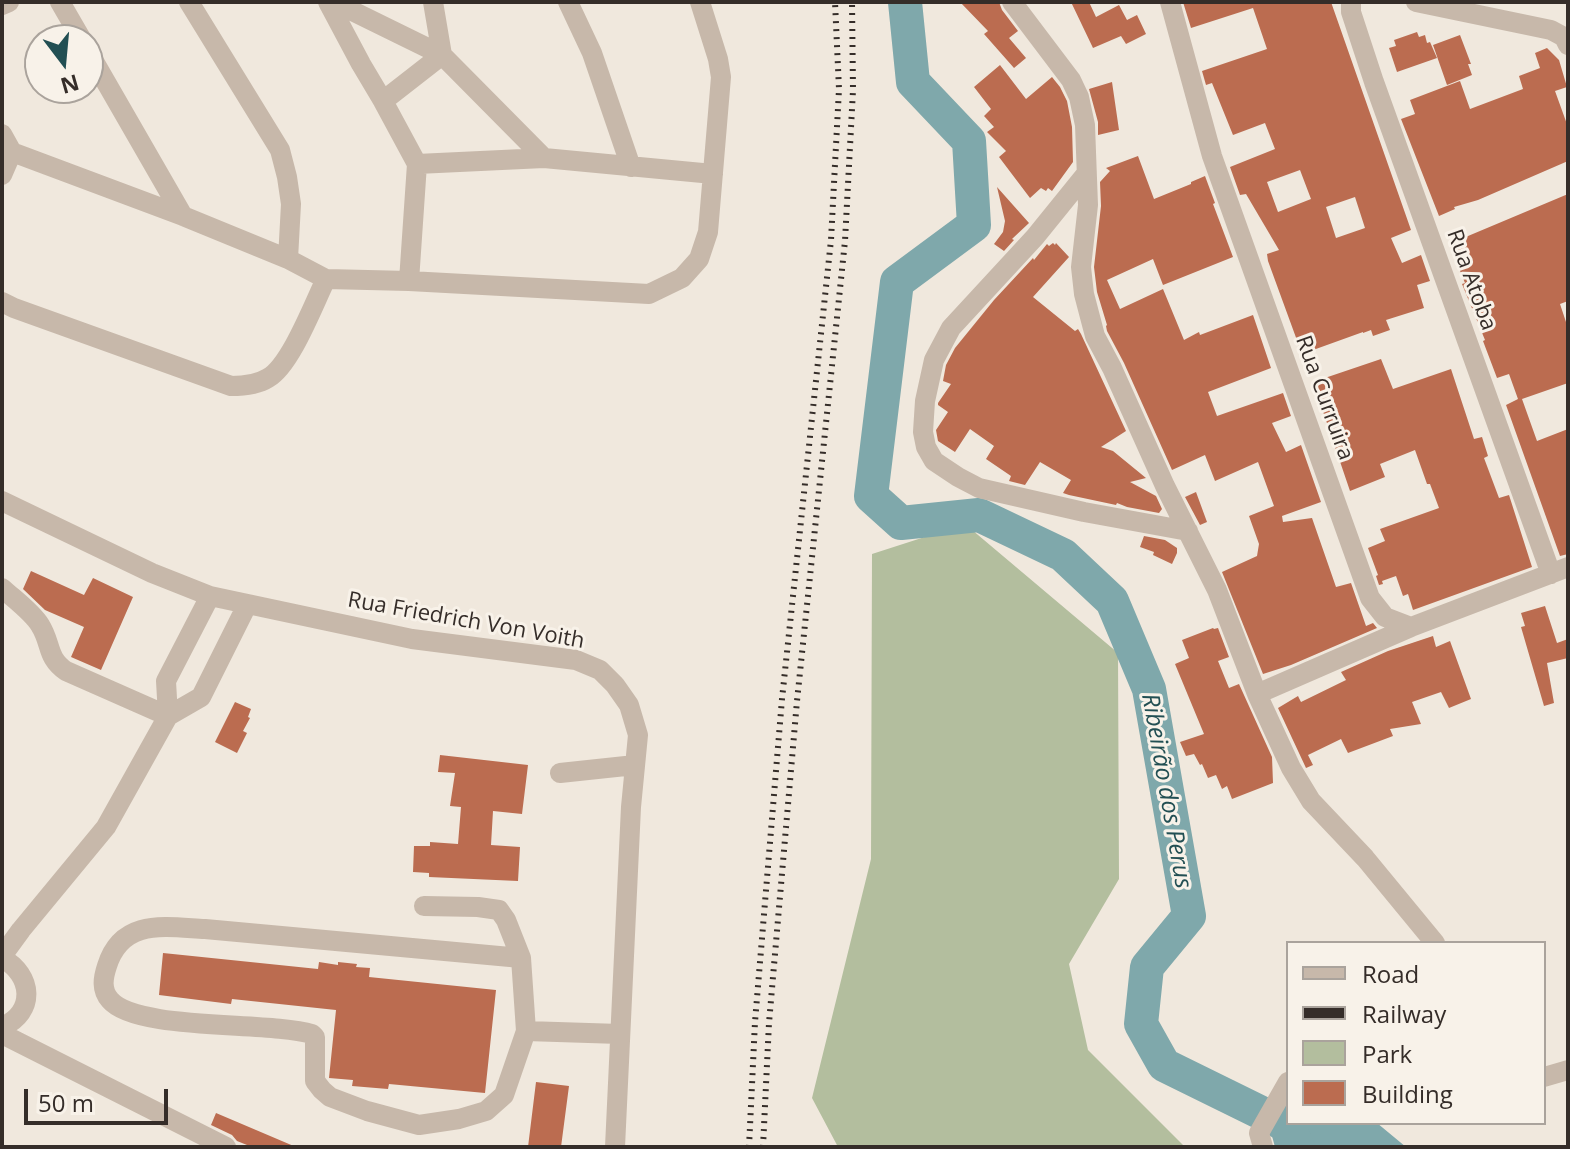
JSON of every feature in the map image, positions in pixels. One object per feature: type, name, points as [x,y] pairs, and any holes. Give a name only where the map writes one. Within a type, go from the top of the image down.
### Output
[{"type":"street","points":[[2,5],[9,2]]},
{"type":"street","points":[[60,2],[73,24]]},
{"type":"street","points":[[189,2],[280,150],[291,204],[288,259]]},
{"type":"street","points":[[328,2],[417,164],[409,281]]},
{"type":"street","points":[[334,2],[442,55],[544,158]]},
{"type":"street","points":[[433,2],[442,55]]},
{"type":"street","points":[[568,2],[592,53],[631,167]]},
{"type":"street","points":[[2,175],[7,143],[288,259],[326,279],[649,294],[682,278],[699,259],[708,232],[721,77],[700,2]]},
{"type":"street","points":[[1012,2],[1071,80],[1079,97],[1085,125],[1088,205],[1081,267],[1084,294],[1095,336],[1224,605],[1257,694],[1291,768],[1311,801],[1365,858],[1433,941]]},
{"type":"street","name":"Rua Curruira","points":[[1170,2],[1212,156],[1370,598],[1385,617],[1411,627]]},
{"type":"street","name":"Rua Atoba","points":[[1351,2],[1351,12],[1374,82],[1559,570]]},
{"type":"street","points":[[1416,2],[1532,25],[1567,38]]},
{"type":"street","points":[[383,101],[442,55]]},
{"type":"street","points":[[104,79],[183,216]]},
{"type":"street","points":[[417,164],[544,158],[713,174]]},
{"type":"street","points":[[1086,174],[1035,237],[951,328],[934,360],[925,401],[923,432],[926,447],[934,461],[979,488],[1069,509],[1188,531]]},
{"type":"street","points":[[2,302],[231,386],[249,385],[270,377],[287,359],[326,279]]},
{"type":"street","name":"Rua Friedrich Von Voith","points":[[2,501],[152,573],[210,596],[412,639],[576,660],[600,670],[615,685],[629,705],[638,735],[631,807],[615,1147]]},
{"type":"street","points":[[1257,694],[1411,627],[1559,570]]},
{"type":"street","points":[[2,588],[38,621],[55,663],[66,671],[168,716]]},
{"type":"street","points":[[168,716],[166,681],[210,596]]},
{"type":"street","points":[[2,1027],[18,1017],[25,1004],[26,989],[22,976],[2,957],[106,827],[168,716],[201,697],[247,605]]},
{"type":"street","points":[[560,773],[635,765]]},
{"type":"street","points":[[424,906],[499,910],[521,958],[526,1031],[504,1095],[486,1111],[459,1119],[419,1125],[330,1097],[315,1081],[315,1037],[312,1034],[147,1018],[123,1011],[109,999],[102,981],[120,941],[140,929],[155,927],[521,958]]},
{"type":"street","points":[[526,1031],[620,1034]]},
{"type":"street","points":[[2,1034],[226,1147]]},
{"type":"street","points":[[1546,1076],[1568,1070]]},
{"type":"street","points":[[1263,1147],[1259,1133],[1286,1086]]},
{"type":"green space","points":[[965,524],[1118,653],[1119,879],[1069,964],[1088,1050],[1185,1147],[838,1147],[812,1098],[871,859],[872,554]]},
{"type":"water","points":[[1286,1122],[1286,1125],[1379,1125],[1406,1147],[1275,1147],[1272,1136]]},
{"type":"building","points":[[960,2],[999,2],[1018,31],[1009,38],[1026,58],[1014,68],[984,34],[988,31]]},
{"type":"building","points":[[1071,2],[1089,2],[1096,17],[1119,5],[1127,20],[1137,15],[1146,34],[1126,44],[1121,36],[1093,48]]},
{"type":"building","points":[[1183,2],[1331,2],[1411,230],[1391,238],[1402,263],[1421,255],[1430,281],[1417,285],[1424,308],[1386,320],[1390,330],[1373,336],[1371,330],[1363,332],[1302,354],[1268,261],[1267,254],[1279,250],[1246,194],[1240,195],[1230,167],[1275,149],[1265,123],[1233,135],[1212,83],[1206,85],[1202,71],[1267,49],[1253,8],[1191,28]],"holes":[[[1300,170],[1311,199],[1278,212],[1267,182]],[[1355,197],[1365,228],[1336,238],[1326,207]]]},
{"type":"building","points":[[1417,32],[1419,37],[1425,35],[1437,58],[1397,72],[1389,48],[1396,46],[1394,40]]},
{"type":"building","points":[[1460,35],[1472,75],[1447,85],[1433,45]]},
{"type":"building","points":[[1547,48],[1559,60],[1567,87],[1555,91],[1568,127],[1568,161],[1439,216],[1401,119],[1415,114],[1410,100],[1460,81],[1470,109],[1523,89],[1519,76],[1540,68],[1535,53]]},
{"type":"building","points":[[1000,65],[1026,99],[1052,77],[1067,101],[1072,127],[1073,162],[1052,191],[1041,188],[1030,198],[999,157],[1006,151],[987,132],[994,127],[984,116],[991,109],[974,87]]},
{"type":"building","points":[[1112,82],[1119,130],[1098,135],[1098,122],[1089,89]]},
{"type":"building","points":[[1138,156],[1154,199],[1205,176],[1233,257],[1163,285],[1153,259],[1107,280],[1120,309],[1163,289],[1184,340],[1199,332],[1200,335],[1253,315],[1271,368],[1208,392],[1217,416],[1283,393],[1291,416],[1272,423],[1286,452],[1301,445],[1321,502],[1282,516],[1283,522],[1312,518],[1336,587],[1351,583],[1366,626],[1373,623],[1377,628],[1263,674],[1222,572],[1257,556],[1259,544],[1249,516],[1274,506],[1258,462],[1215,481],[1205,455],[1172,470],[1107,331],[1097,292],[1094,267],[1101,206],[1100,182],[1110,171],[1106,168]]},
{"type":"building","points":[[997,187],[1029,223],[1004,251],[994,244],[1003,232],[1005,221]]},
{"type":"building","points":[[1568,194],[1568,301],[1560,304],[1568,328],[1568,383],[1522,399],[1537,441],[1568,429],[1568,554],[1560,556],[1506,405],[1518,399],[1509,374],[1497,378],[1449,244]]},
{"type":"building","points":[[1053,243],[1069,257],[1033,297],[1081,334],[1126,431],[1101,447],[1113,451],[1146,478],[1130,482],[1156,496],[1162,509],[1159,513],[1063,493],[1071,480],[1040,462],[1025,485],[1009,481],[1011,476],[986,459],[994,446],[970,429],[955,452],[938,441],[936,430],[948,412],[938,403],[951,384],[943,381],[946,365],[955,348],[1033,258],[1047,244]]},
{"type":"building","points":[[1381,359],[1393,389],[1451,369],[1474,439],[1482,437],[1488,456],[1484,458],[1499,498],[1509,495],[1532,567],[1413,610],[1408,594],[1403,596],[1396,576],[1379,585],[1368,548],[1385,541],[1380,529],[1439,508],[1415,450],[1380,464],[1385,477],[1350,491],[1313,382]]},
{"type":"building","points":[[1196,492],[1207,522],[1200,525],[1185,497]]},
{"type":"building","points":[[1144,536],[1165,540],[1177,548],[1172,564],[1140,547]]},
{"type":"building","points":[[31,571],[84,595],[93,578],[133,597],[101,670],[71,657],[84,627],[45,610],[23,589]]},
{"type":"building","points":[[1545,606],[1557,643],[1568,639],[1568,658],[1547,663],[1554,703],[1544,706],[1521,627],[1525,626],[1521,613]]},
{"type":"building","points":[[1218,628],[1229,657],[1218,661],[1229,688],[1239,684],[1272,757],[1273,783],[1232,799],[1227,786],[1222,789],[1216,775],[1208,778],[1194,754],[1186,756],[1180,742],[1204,734],[1175,664],[1189,658],[1182,640]]},
{"type":"building","points":[[1433,636],[1436,647],[1450,641],[1471,699],[1449,708],[1441,692],[1412,702],[1421,724],[1390,729],[1393,736],[1348,753],[1341,739],[1308,755],[1313,765],[1306,768],[1278,708],[1298,696],[1301,702],[1346,680],[1341,672],[1388,651]]},
{"type":"building","points":[[235,702],[251,709],[243,731],[247,733],[237,753],[215,742]]},
{"type":"building","points":[[440,755],[528,765],[522,814],[493,811],[491,845],[520,847],[518,881],[429,877],[429,873],[413,872],[414,846],[430,846],[430,842],[458,844],[461,807],[450,806],[455,773],[438,772]]},
{"type":"building","points":[[163,953],[318,969],[319,962],[357,964],[356,967],[370,968],[369,977],[496,990],[485,1093],[389,1084],[388,1089],[352,1086],[353,1080],[329,1078],[336,1010],[232,999],[231,1004],[159,995]]},
{"type":"building","points":[[536,1082],[569,1086],[561,1147],[528,1147]]},
{"type":"building","points":[[216,1113],[296,1147],[252,1147],[237,1141],[232,1135],[211,1125]]},
{"type":"waterway","name":"Ribeirão dos Perus","points":[[905,2],[913,82],[969,141],[974,225],[897,282],[871,496],[901,523],[979,515],[1063,555],[1112,601],[1149,689],[1189,916],[1147,967],[1141,1024],[1164,1065],[1288,1126],[1298,1147]]},
{"type":"railway","points":[[749,1147],[755,1022],[782,699],[831,240],[839,89],[835,2]]},
{"type":"railway","points":[[763,1147],[769,1023],[797,701],[845,241],[853,90],[852,2]]}]
